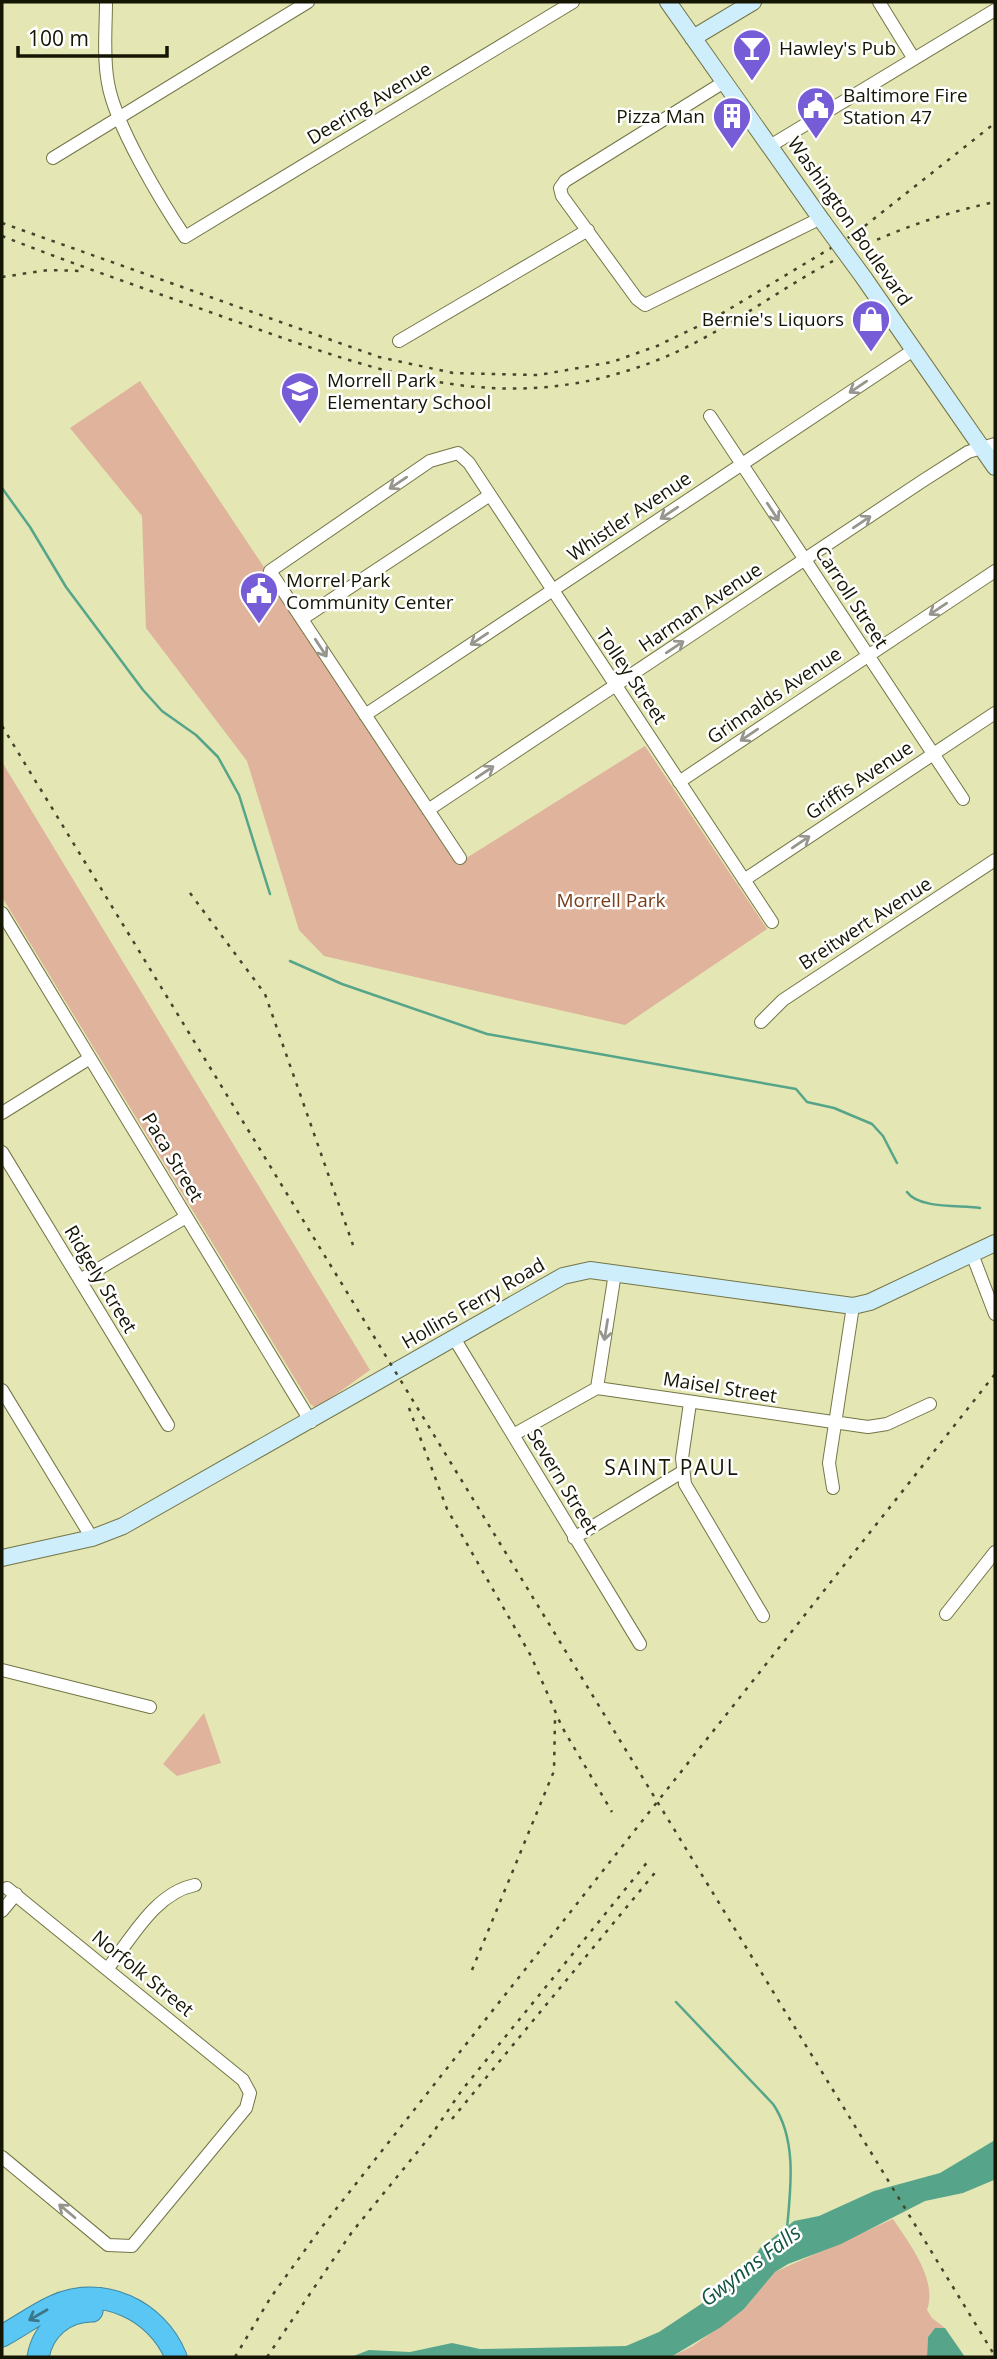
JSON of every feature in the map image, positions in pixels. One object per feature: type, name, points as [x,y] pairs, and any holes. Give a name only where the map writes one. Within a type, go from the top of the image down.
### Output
[{"type":"highway","points":[[2,2336],[55,2305],[76,2299],[96,2298],[123,2304],[140,2313],[163,2334],[176,2357]]},
{"type":"highway","points":[[38,2357],[51,2328],[68,2316],[86,2311],[115,2314],[133,2323],[156,2346],[162,2357]]},
{"type":"street","points":[[106,2],[108,84],[120,117]]},
{"type":"street","points":[[53,158],[308,2]]},
{"type":"street","name":"Deering Avenue","points":[[120,117],[154,187],[185,237],[573,2]]},
{"type":"street","name":"Washington Boulevard","points":[[668,2],[915,349],[988,445],[995,467]]},
{"type":"street","points":[[693,38],[752,2]]},
{"type":"street","points":[[879,2],[914,59]]},
{"type":"street","points":[[770,146],[995,10]]},
{"type":"street","points":[[724,82],[565,181],[560,188],[588,230],[637,299],[645,305],[822,220]]},
{"type":"street","points":[[399,341],[588,230]]},
{"type":"street","name":"Whistler Avenue","points":[[365,715],[915,349]]},
{"type":"street","name":"Carroll Street","points":[[710,416],[962,799]]},
{"type":"street","name":"Harman Avenue","points":[[428,810],[924,480],[988,445]]},
{"type":"street","name":"Tolley Street","points":[[302,619],[270,571],[430,461],[458,453],[469,463],[772,922]]},
{"type":"street","points":[[460,858],[302,619],[490,495]]},
{"type":"street","name":"Grinnalds Avenue","points":[[680,782],[995,571]]},
{"type":"street","name":"Griffis Avenue","points":[[744,880],[995,713]]},
{"type":"street","name":"Breitwert Avenue","points":[[761,1022],[783,1000],[995,860]]},
{"type":"street","name":"Paca Street","points":[[2,913],[311,1422]]},
{"type":"street","points":[[2,1113],[90,1058]]},
{"type":"street","name":"Ridgely Street","points":[[2,1152],[168,1425]]},
{"type":"street","points":[[80,1280],[186,1217]]},
{"type":"street","name":"Hollins Ferry Road","points":[[2,1558],[92,1538],[156,1509],[563,1276],[590,1270],[853,1306],[870,1302],[995,1243]]},
{"type":"street","points":[[972,1254],[995,1314]]},
{"type":"street","points":[[513,1435],[597,1388],[615,1273]]},
{"type":"street","points":[[832,1488],[829,1462],[853,1306]]},
{"type":"street","name":"Severn Street","points":[[454,1338],[640,1644]]},
{"type":"street","name":"Maisel Street","points":[[597,1388],[877,1427],[930,1404]]},
{"type":"street","points":[[2,1390],[92,1538]]},
{"type":"street","points":[[690,1403],[682,1472],[691,1496],[763,1616]]},
{"type":"street","points":[[574,1538],[682,1472]]},
{"type":"street","points":[[946,1614],[995,1552]]},
{"type":"street","points":[[2,1670],[150,1707]]},
{"type":"street","points":[[108,1968],[159,1903],[170,1894],[195,1885]]},
{"type":"street","name":"Norfolk Street","points":[[2,1911],[11,1891],[243,2080],[250,2093],[246,2108],[137,2243],[123,2247],[108,2245],[2,2157]]},
{"type":"green space","name":"Morrell Park","points":[[140,381],[460,862],[645,746],[767,929],[625,1025],[324,956],[299,930],[247,761],[146,628],[142,516],[70,428]]},
{"type":"green space","points":[[2,762],[370,1370],[317,1408],[311,1405],[2,897]]},
{"type":"green space","points":[[204,1713],[221,1763],[177,1776],[163,1764]]},
{"type":"green space","points":[[893,2219],[914,2250],[925,2274],[929,2286],[927,2310],[932,2318],[945,2328],[935,2328],[928,2337],[927,2357],[671,2357],[693,2346],[744,2309],[775,2272]]},
{"type":"water","name":"Gwynns Falls","points":[[995,2140],[994,2180],[963,2193],[925,2201],[841,2244],[788,2264],[775,2272],[744,2309],[721,2327],[671,2357],[351,2357],[369,2350],[410,2352],[452,2343],[480,2349],[626,2346],[659,2332],[743,2276],[760,2248],[794,2221],[819,2216],[874,2191],[940,2173]]},
{"type":"water","points":[[935,2328],[945,2328],[965,2357],[927,2357],[928,2337]]},
{"type":"waterway","points":[[2,488],[30,527],[66,587],[143,690],[162,711],[196,735],[218,757],[239,795],[270,894]]},
{"type":"waterway","points":[[290,961],[342,984],[487,1034],[796,1089],[807,1102],[834,1108],[872,1124],[883,1136],[897,1163]]},
{"type":"waterway","points":[[907,1192],[930,1204],[980,1208]]},
{"type":"waterway","points":[[676,2002],[773,2104],[781,2118],[786,2132],[790,2164],[787,2228]]},
{"type":"railway","points":[[2,223],[379,357],[453,373],[539,375],[612,362],[657,346],[711,320],[856,233],[995,123]]},
{"type":"railway","points":[[2,236],[287,340],[393,372],[446,383],[498,388],[552,387],[607,377],[665,357],[703,339],[813,272],[857,249],[924,222],[995,202]]},
{"type":"railway","points":[[2,277],[48,270],[81,271]]},
{"type":"railway","points":[[2,726],[995,2356]]},
{"type":"railway","points":[[190,893],[265,994],[353,1245]]},
{"type":"railway","points":[[235,2357],[271,2297],[321,2228],[995,1374]]},
{"type":"railway","points":[[409,1408],[447,1509],[531,1656],[562,1727],[612,1812]]},
{"type":"railway","points":[[472,1970],[554,1771],[555,1719]]},
{"type":"railway","points":[[267,2357],[352,2232],[432,2134],[462,2090],[649,1860]]},
{"type":"railway","points":[[452,2119],[658,1869]]},
{"type":"place","name":"Hawley's Pub","points":[[752,82]]},
{"type":"place","name":"Baltimore Fire Station 47","points":[[816,140]]},
{"type":"place","name":"Pizza Man","points":[[732,150]]},
{"type":"place","name":"Bernie's Liquors","points":[[871,353]]},
{"type":"place","name":"Morrell Park Elementary School","points":[[300,425]]},
{"type":"place","name":"Morrel Park Community Center","points":[[259,625]]},
{"type":"district","name":"SAINT PAUL","points":[[672,1467]]}]
